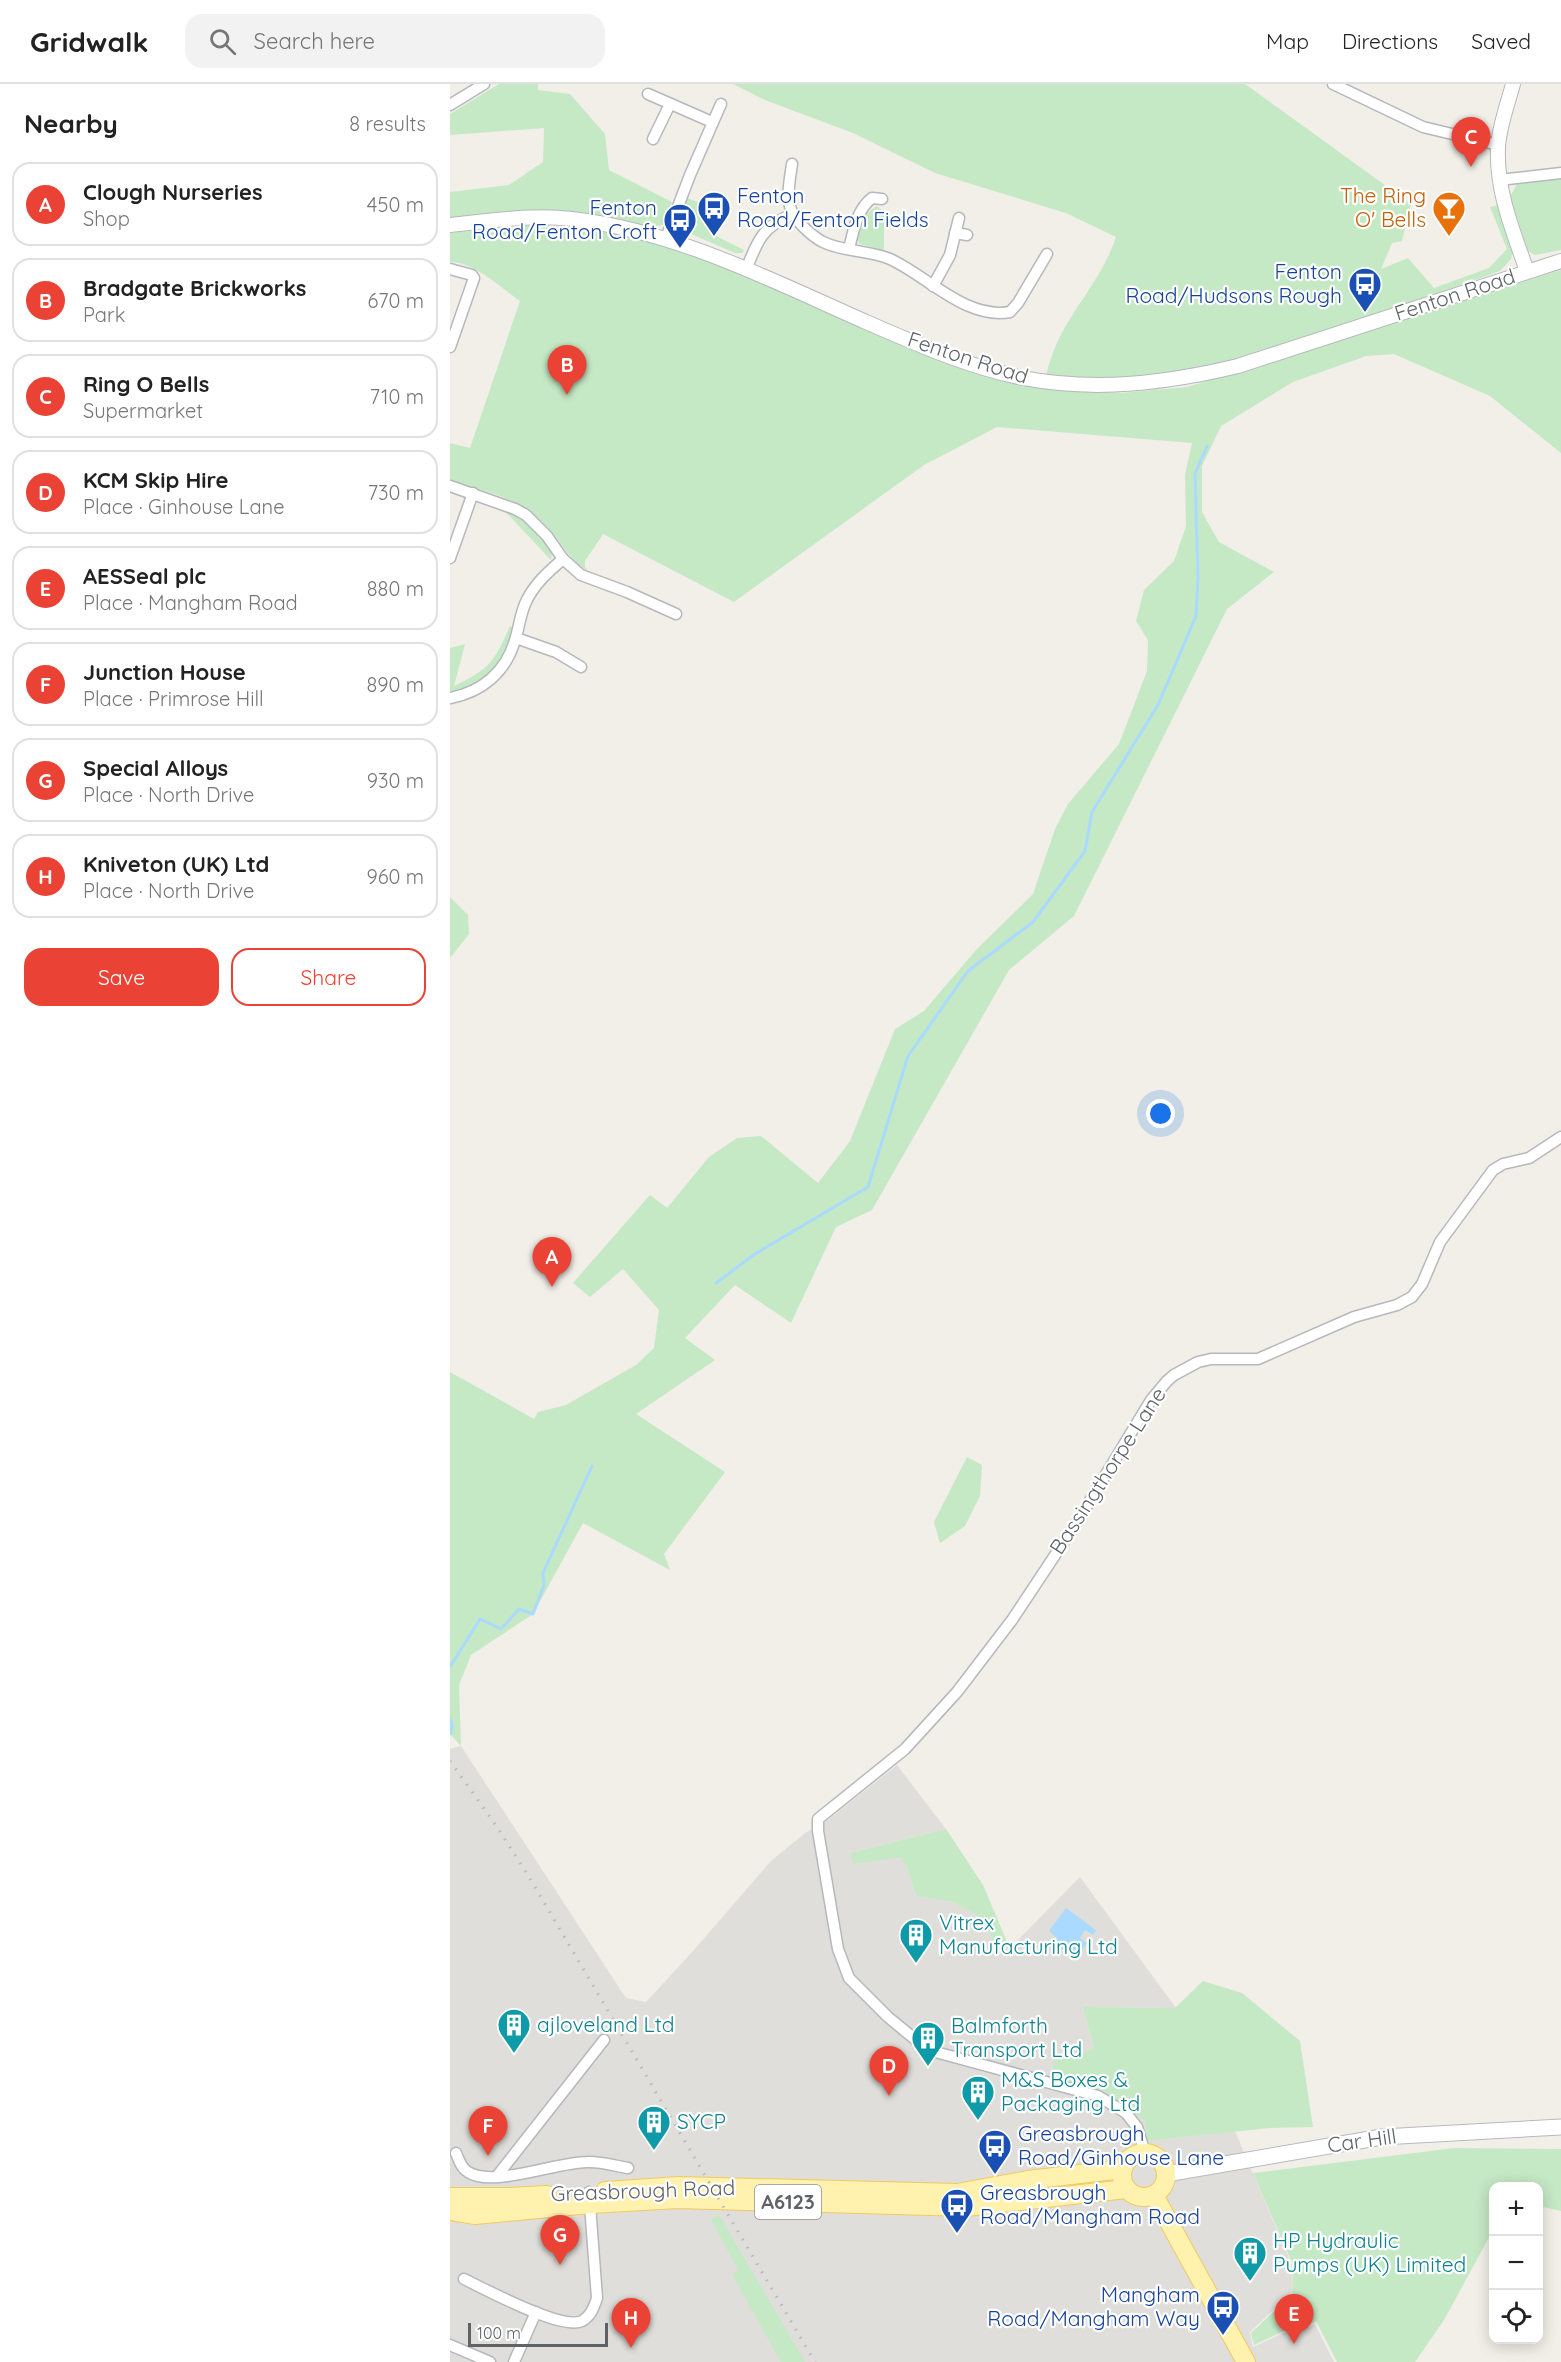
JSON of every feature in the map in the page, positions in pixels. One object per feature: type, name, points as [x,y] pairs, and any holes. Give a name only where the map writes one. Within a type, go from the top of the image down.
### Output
[{"type":"main road","name":"Car Hill","points":[[1166,2174],[1382,2137],[1561,2127]]},
{"type":"main road","name":"Greasbrough Road","points":[[450,2211],[475,2206],[590,2198],[679,2186],[957,2193],[1028,2180],[1123,2169],[1131,2157],[1145,2153]]},
{"type":"main road","points":[[1145,2153],[1151,2154],[1161,2162],[1166,2174],[1163,2186],[1154,2195],[1246,2362]]},
{"type":"main road","points":[[1123,2169],[1122,2175],[1126,2188]]},
{"type":"main road","name":"Greasbrough Road","points":[[590,2198],[966,2207],[1126,2188],[1139,2196],[1154,2195]]},
{"type":"main road","name":"Greasbrough Road","points":[[450,2197],[475,2206]]},
{"type":"street","points":[[450,105],[484,84]]},
{"type":"street","points":[[1334,84],[1423,127],[1498,145]]},
{"type":"street","points":[[1513,84],[1498,145],[1499,180],[1507,216],[1527,272]]},
{"type":"street","points":[[648,94],[712,122]]},
{"type":"street","points":[[653,139],[670,104]]},
{"type":"street","points":[[666,238],[721,104]]},
{"type":"street","points":[[792,164],[789,193],[793,214],[821,241],[892,260],[970,306],[1012,317],[1047,254]]},
{"type":"street","points":[[1499,180],[1561,173]]},
{"type":"street","points":[[849,249],[857,219],[868,201],[872,198],[882,199]]},
{"type":"street","points":[[746,270],[756,242],[764,231],[772,224],[793,214]]},
{"type":"street","name":"Fenton Road","points":[[450,225],[549,217],[597,223],[666,238],[900,337],[981,367],[1040,381],[1118,386],[1192,377],[1238,366],[1561,261]]},
{"type":"street","points":[[933,286],[950,255],[959,218]]},
{"type":"street","points":[[955,233],[967,235]]},
{"type":"street","points":[[450,269],[472,275],[474,278],[450,347]]},
{"type":"street","points":[[450,486],[516,509],[526,515],[547,536],[563,559],[581,575],[676,614]]},
{"type":"street","points":[[450,558],[473,493]]},
{"type":"street","points":[[450,698],[471,692],[495,675],[504,665],[516,638],[524,605],[532,591],[563,559]]},
{"type":"street","points":[[516,638],[556,652],[581,667]]},
{"type":"street","name":"Bassingthorpe Lane","points":[[1145,2153],[1137,2127],[1126,2113],[1098,2096],[1002,2072],[928,2050],[888,2017],[849,1978],[838,1948],[818,1831],[818,1819],[905,1749],[963,1685],[1012,1620],[1077,1522],[1151,1400],[1174,1374],[1198,1362],[1211,1359],[1258,1359],[1354,1317],[1397,1305],[1412,1297],[1422,1284],[1440,1242],[1493,1170],[1503,1164],[1529,1158],[1561,1137]]},
{"type":"street","points":[[497,2176],[604,2040]]},
{"type":"street","points":[[456,2153],[462,2167],[478,2175],[522,2175],[547,2167],[588,2162],[628,2168]]},
{"type":"street","points":[[475,2206],[478,2175]]},
{"type":"street","points":[[513,2176],[527,2202]]},
{"type":"street","points":[[464,2278],[564,2323],[583,2320],[593,2310],[597,2298],[590,2198]]},
{"type":"street","name":"Greasbrough Road","points":[[450,2219],[475,2206]]},
{"type":"street","points":[[514,2362],[536,2312]]},
{"type":"street","points":[[450,2345],[490,2362]]},
{"type":"shaded area","points":[[461,1746],[626,1998],[646,2002],[771,1861],[805,1833],[828,1820],[897,1765],[946,1829],[850,1853],[853,1863],[901,1856],[916,1896],[952,1902],[981,1917],[995,1943],[1009,1949],[1080,1877],[1176,2008],[1083,2007],[1094,2048],[1076,2056],[1057,2055],[1106,2096],[1145,2121],[1147,2141],[1235,2131],[1292,2265],[1292,2292],[1250,2332],[1253,2347],[1292,2329],[1295,2334],[1315,2324],[1334,2362],[450,2362],[450,1749]]},
{"type":"green space","points":[[499,84],[538,84],[538,90],[570,94],[605,134],[609,170],[672,202],[665,224],[651,226],[602,217],[564,214],[450,219],[450,192],[509,185],[543,162],[544,128],[450,135],[450,114]]},
{"type":"green space","points":[[733,84],[1245,84],[1411,204],[1402,241],[1392,243],[1381,269],[1408,258],[1434,288],[1489,268],[1507,249],[1490,207],[1499,205],[1513,251],[1511,259],[1500,271],[1220,367],[1107,381],[1046,377],[1059,338],[1109,256],[1116,237],[1066,213],[935,173],[853,133],[765,100]]},
{"type":"green space","points":[[1561,179],[1561,250],[1535,255],[1528,251],[1510,197],[1517,184]]},
{"type":"green space","points":[[687,198],[722,211],[712,234],[744,250],[742,253],[735,253],[682,230],[680,222]]},
{"type":"green space","points":[[877,206],[884,212],[884,250],[860,244],[856,238],[863,220]]},
{"type":"green space","points":[[532,225],[598,230],[654,243],[729,269],[914,351],[977,374],[1027,386],[1121,393],[1187,387],[1561,270],[1561,453],[1490,396],[1394,354],[1366,356],[1293,382],[1221,426],[1202,466],[1202,512],[1219,542],[1274,572],[1227,609],[1074,916],[1009,970],[872,1210],[836,1227],[791,1323],[735,1285],[685,1338],[715,1360],[636,1414],[725,1472],[664,1554],[670,1570],[583,1523],[533,1614],[471,1655],[459,1685],[461,1746],[450,1734],[450,1372],[534,1419],[538,1412],[566,1405],[636,1365],[654,1348],[659,1310],[623,1269],[590,1297],[573,1283],[650,1195],[667,1208],[709,1157],[737,1138],[761,1136],[818,1183],[850,1141],[895,1029],[924,1011],[976,950],[1033,894],[1055,829],[1068,804],[1119,744],[1147,671],[1148,640],[1136,621],[1144,590],[1174,561],[1186,526],[1185,475],[1192,443],[997,427],[924,465],[734,602],[603,534],[585,561],[588,571],[576,562],[551,531],[529,511],[505,498],[450,481],[450,443],[470,448],[520,301],[478,271],[469,266],[450,262],[450,233]]},
{"type":"green space","points":[[503,509],[519,517],[537,533],[552,553],[551,560]]},
{"type":"green space","points":[[510,626],[514,628],[510,641],[505,653],[492,671],[474,684],[450,694],[450,648],[465,644],[454,686],[476,675],[490,663]]},
{"type":"green space","points":[[450,897],[468,915],[469,934],[450,958]]},
{"type":"green space","points":[[967,1457],[982,1465],[980,1496],[965,1526],[940,1543],[934,1522]]},
{"type":"green space","points":[[946,1829],[983,1885],[1010,1949],[995,1943],[981,1917],[952,1902],[916,1896],[907,1867],[901,1857],[853,1864],[850,1853]]},
{"type":"green space","points":[[1203,1981],[1242,1993],[1300,2041],[1313,2127],[1269,2128],[1146,2141],[1145,2121],[1106,2096],[1051,2074],[1057,2055],[1076,2056],[1094,2048],[1083,2007],[1175,2008]]},
{"type":"green space","points":[[1454,2148],[1561,2149],[1561,2211],[1543,2207],[1543,2182],[1489,2182],[1489,2237],[1444,2320],[1415,2362],[1337,2362],[1316,2321],[1296,2332],[1292,2327],[1254,2345],[1251,2333],[1292,2294],[1293,2265],[1253,2173]]},
{"type":"green space","points":[[719,2215],[805,2362],[781,2362],[732,2274],[738,2270],[711,2219]]},
{"type":"water","points":[[1066,1908],[1096,1930],[1093,1935],[1085,1930],[1080,1938],[1087,1943],[1076,1959],[1054,1943],[1057,1938],[1049,1931]]},
{"type":"waterway","points":[[716,1283],[755,1254],[868,1187],[908,1056],[968,971],[1033,922],[1085,851],[1092,812],[1158,705],[1196,616],[1198,576],[1195,474],[1207,446]]},
{"type":"waterway","points":[[450,1667],[480,1619],[501,1629],[519,1609],[533,1614],[544,1585],[543,1573],[592,1466]]},
{"type":"waterway","points":[[450,1718],[452,1727],[450,1734]]},
{"type":"railway","points":[[450,1761],[529,1877],[815,2362]]},
{"type":"place","name":"Ring O Bells","points":[[1471,167]]},
{"type":"place","name":"Fenton Road/Fenton Fields","points":[[714,237]]},
{"type":"place","name":"The Ring O' Bells","points":[[1449,237]]},
{"type":"place","name":"Fenton Road/Fenton Croft","points":[[680,249]]},
{"type":"place","name":"Fenton Road/Hudsons Rough","points":[[1365,313]]},
{"type":"place","name":"Bradgate Brickworks","points":[[567,395]]},
{"type":"place","name":"Clough Nurseries","points":[[552,1287]]},
{"type":"place","name":"Vitrex Manufacturing Ltd","points":[[916,1964]]},
{"type":"place","name":"ajloveland Ltd","points":[[514,2054]]},
{"type":"place","name":"Balmforth Transport Ltd","points":[[928,2067]]},
{"type":"place","name":"KCM Skip Hire","points":[[889,2096]]},
{"type":"place","name":"M&S Boxes & Packaging Ltd","points":[[978,2121]]},
{"type":"place","name":"SYCP","points":[[654,2151]]},
{"type":"place","name":"Junction House","points":[[488,2156]]},
{"type":"place","name":"Greasbrough Road/Ginhouse Lane","points":[[995,2175]]},
{"type":"place","name":"Greasbrough Road/Mangham Road","points":[[957,2234]]},
{"type":"place","name":"Special Alloys","points":[[560,2265]]},
{"type":"place","name":"HP Hydraulic Pumps (UK) Limited","points":[[1250,2282]]},
{"type":"place","name":"Mangham Road/Mangham Way","points":[[1223,2336]]},
{"type":"place","name":"AESSeal plc","points":[[1294,2344]]},
{"type":"place","name":"Kniveton (UK) Ltd","points":[[631,2348]]}]
